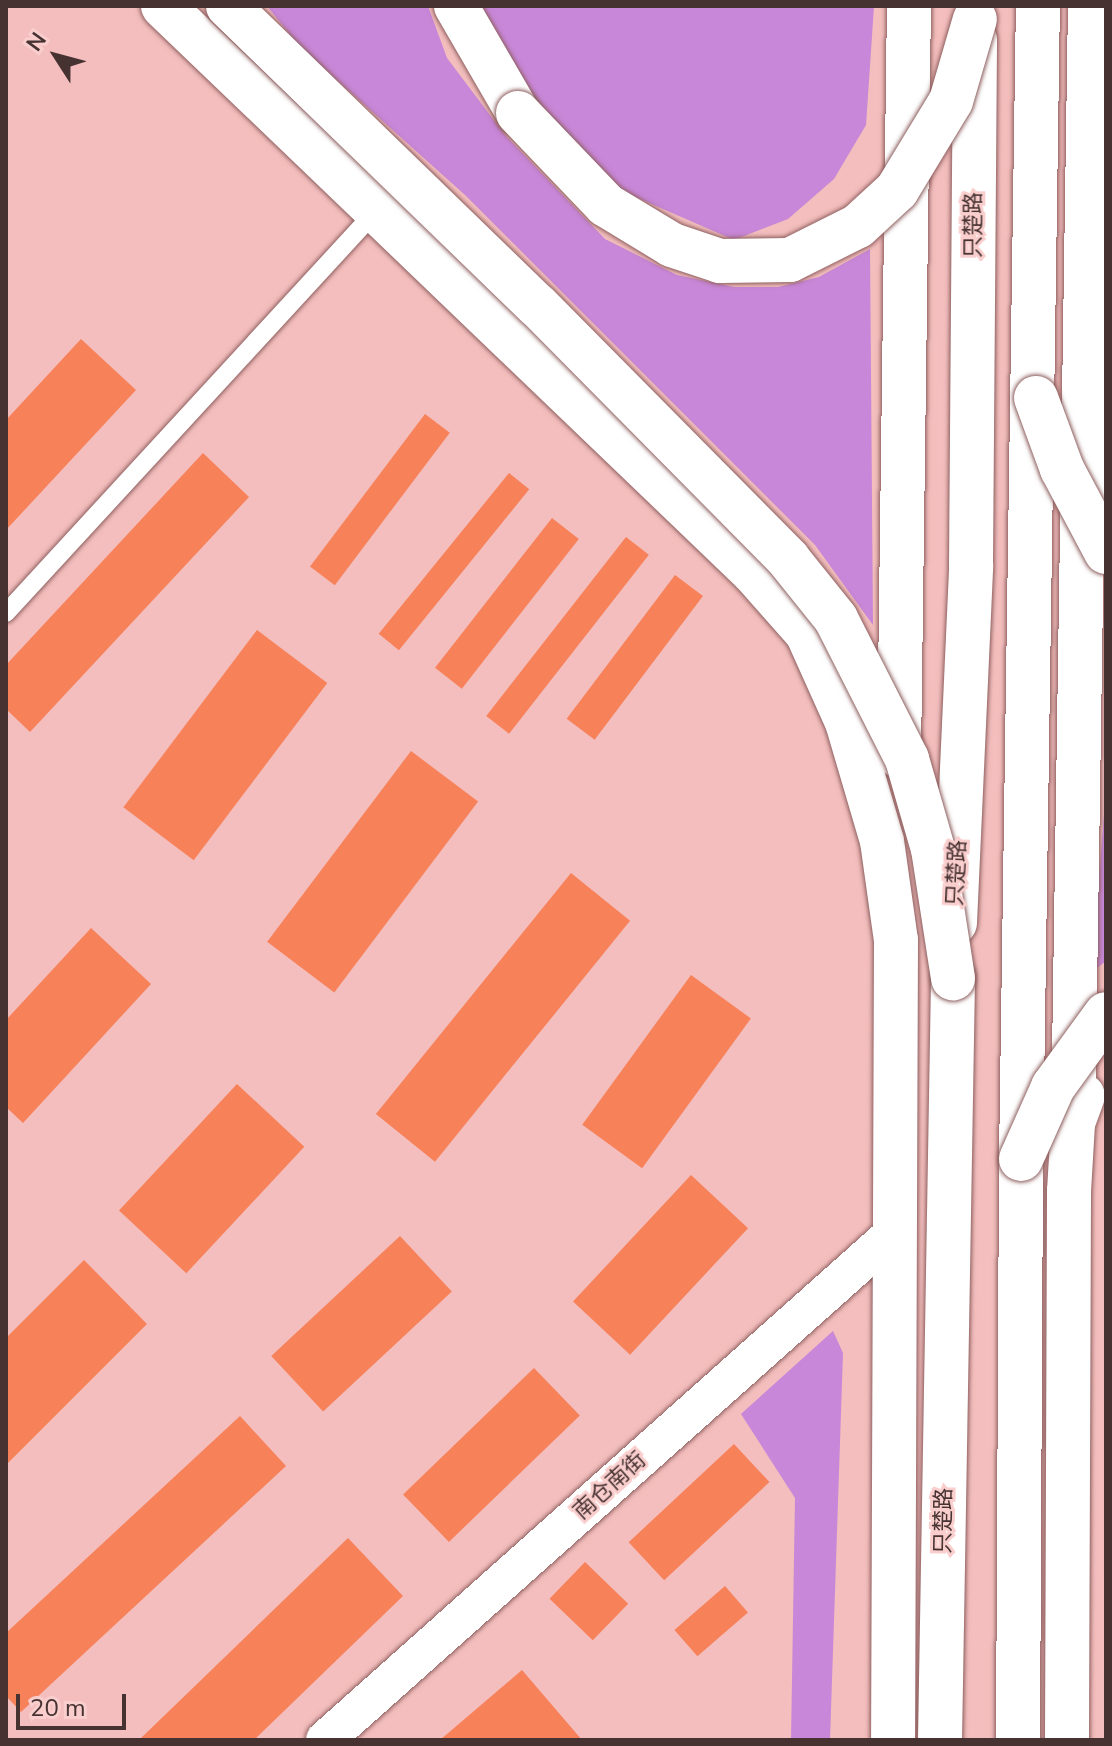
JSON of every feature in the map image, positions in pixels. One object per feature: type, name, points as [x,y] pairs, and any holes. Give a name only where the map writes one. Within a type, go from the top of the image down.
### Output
[{"type":"main road","points":[[163,6],[753,572],[807,633],[847,722],[882,841],[896,940]]},
{"type":"main road","points":[[228,6],[538,306],[788,559],[836,619],[907,759],[933,849],[953,978]]},
{"type":"main road","points":[[456,6],[518,113],[606,205],[697,256],[764,262],[822,249],[897,190],[951,101],[975,12]]},
{"type":"main road","points":[[893,1740],[896,940],[909,6]]},
{"type":"main road","points":[[1018,1740],[1021,1159],[1036,398],[1038,6]]},
{"type":"main road","points":[[1067,1740],[1084,11]]},
{"type":"main road","name":"只楚路","points":[[940,1740],[953,978],[971,564],[975,12]]},
{"type":"main road","points":[[1036,398],[1106,552]]},
{"type":"main road","points":[[1021,1159],[1053,1087],[1106,1014]]},
{"type":"main road","points":[[1073,1123],[1106,1051]]},
{"type":"street","name":"南仓南街","points":[[325,1740],[896,1231]]},
{"type":"lane","points":[[6,613],[375,212]]},
{"type":"shaded area","points":[[267,6],[428,6],[447,58],[505,135],[605,239],[677,275],[734,287],[778,287],[819,277],[870,249],[873,625],[815,545],[465,195],[300,47]]},
{"type":"shaded area","points":[[480,6],[874,6],[866,125],[834,179],[788,219],[734,240],[624,192],[522,86]]},
{"type":"shaded area","points":[[1106,787],[1106,961],[1092,972]]},
{"type":"shaded area","points":[[833,1331],[843,1353],[830,1740],[791,1740],[795,1498],[741,1414]]},
{"type":"building","points":[[81,339],[136,390],[6,530],[6,420]]},
{"type":"building","points":[[425,414],[450,433],[335,585],[310,567]]},
{"type":"building","points":[[203,453],[249,497],[30,732],[6,709],[6,665]]},
{"type":"building","points":[[509,473],[529,489],[399,650],[379,634]]},
{"type":"building","points":[[552,518],[579,539],[462,689],[435,668]]},
{"type":"building","points":[[626,537],[649,555],[509,734],[486,716]]},
{"type":"building","points":[[675,575],[703,596],[595,740],[567,719]]},
{"type":"building","points":[[257,630],[327,683],[194,860],[123,807]]},
{"type":"building","points":[[411,751],[478,802],[334,992],[267,942]]},
{"type":"building","points":[[571,873],[630,921],[435,1162],[376,1114]]},
{"type":"building","points":[[91,928],[151,984],[23,1123],[6,1107],[6,1020]]},
{"type":"building","points":[[691,975],[751,1018],[642,1168],[582,1125]]},
{"type":"building","points":[[237,1084],[304,1147],[186,1273],[119,1211]]},
{"type":"building","points":[[691,1175],[748,1228],[630,1355],[573,1302]]},
{"type":"building","points":[[400,1236],[452,1292],[323,1412],[271,1356]]},
{"type":"building","points":[[84,1260],[147,1324],[6,1465],[6,1338]]},
{"type":"building","points":[[534,1368],[580,1415],[449,1542],[403,1494]]},
{"type":"building","points":[[240,1416],[286,1466],[21,1712],[6,1696],[6,1633]]},
{"type":"building","points":[[734,1444],[769,1482],[664,1580],[629,1542]]},
{"type":"building","points":[[348,1538],[403,1596],[254,1740],[139,1740]]},
{"type":"building","points":[[585,1562],[628,1604],[593,1640],[550,1599]]},
{"type":"building","points":[[725,1586],[748,1612],[697,1656],[674,1630]]},
{"type":"building","points":[[522,1670],[582,1740],[440,1740]]}]
